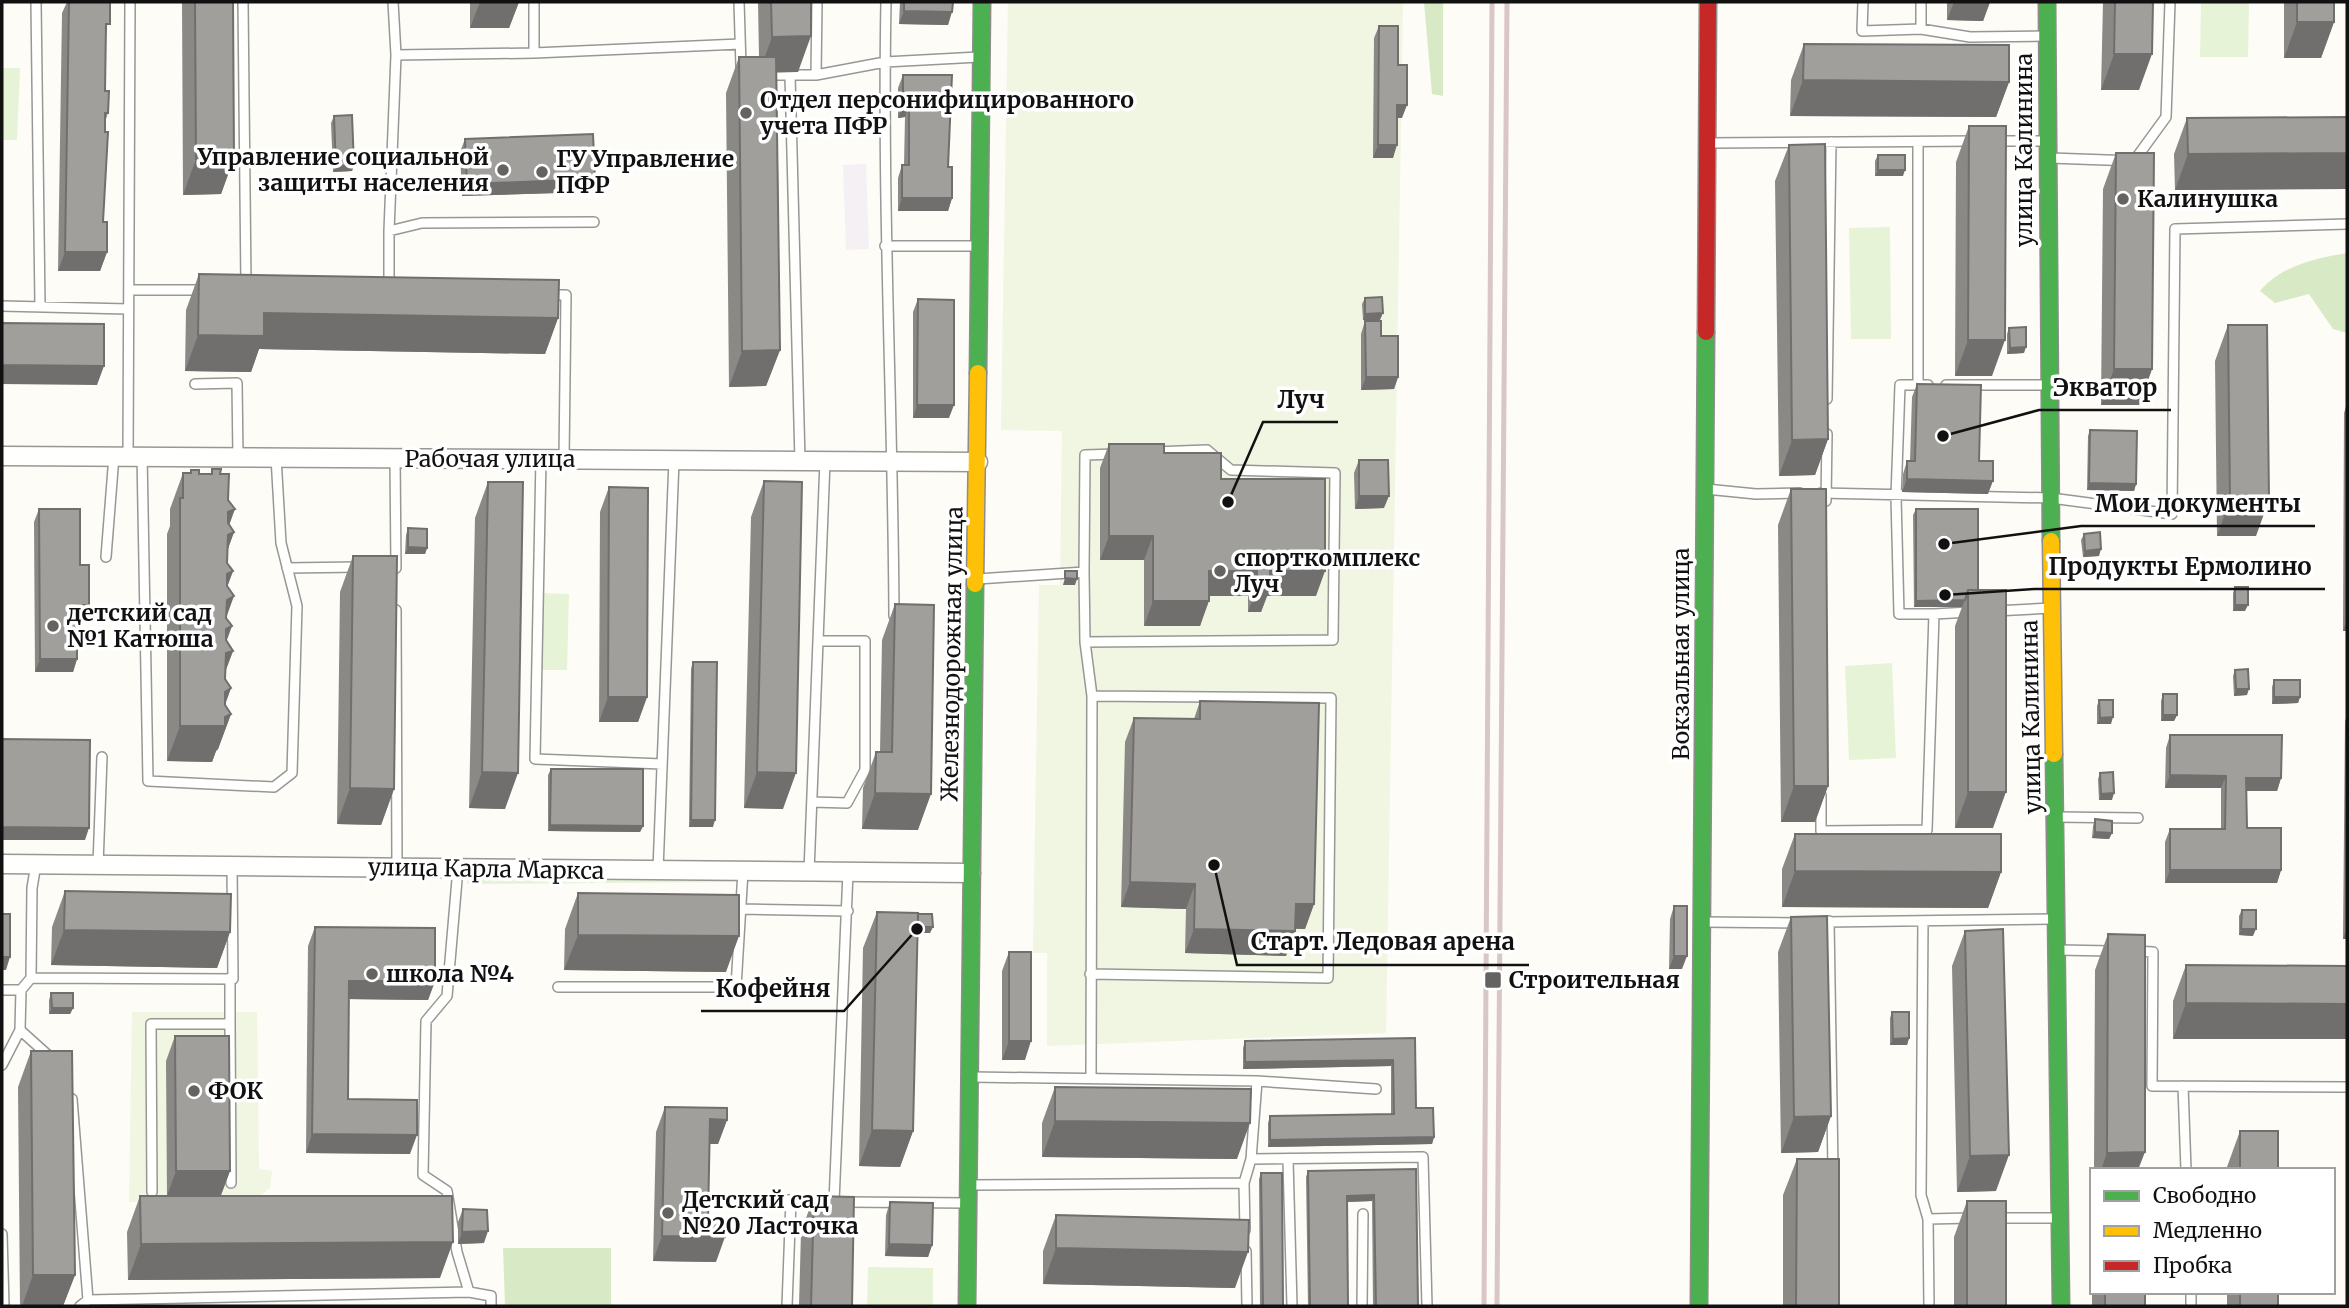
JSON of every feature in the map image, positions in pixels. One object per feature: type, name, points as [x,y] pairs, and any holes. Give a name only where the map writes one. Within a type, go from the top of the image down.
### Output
[{"type":"street","name":"Железнодорожная улица","points":[[967,1306],[982,2]]},
{"type":"street","name":"Вокзальная улица","points":[[1699,1306],[1708,2]]},
{"type":"street","name":"улица Калинина","points":[[2047,2],[2046,158],[2061,1306]]},
{"type":"street","name":"Рабочая улица","points":[[2,456],[978,462]]},
{"type":"street","name":"улица Карла Маркса","points":[[2,864],[971,873]]},
{"type":"lane","points":[[36,2],[40,306]]},
{"type":"lane","points":[[130,2],[128,456],[148,781],[274,787],[292,773],[297,606],[281,543],[276,457]]},
{"type":"lane","points":[[243,2],[246,291]]},
{"type":"lane","points":[[389,294],[388,230],[396,55],[393,2]]},
{"type":"lane","points":[[534,2],[534,53]]},
{"type":"lane","points":[[739,2],[741,75],[816,75],[885,62],[981,57]]},
{"type":"lane","points":[[816,75],[817,2]]},
{"type":"lane","points":[[886,2],[886,246],[894,618]]},
{"type":"lane","points":[[1863,2],[1862,31],[1921,30],[1970,37],[2047,36]]},
{"type":"lane","points":[[1921,2],[1921,30]]},
{"type":"lane","points":[[2046,158],[2134,161],[2166,117],[2170,2]]},
{"type":"lane","points":[[396,55],[534,53],[740,44]]},
{"type":"lane","points":[[790,75],[800,461]]},
{"type":"lane","points":[[1707,143],[2046,141]]},
{"type":"lane","points":[[1827,412],[1831,142]]},
{"type":"lane","points":[[1918,142],[1918,385]]},
{"type":"lane","points":[[388,230],[422,223],[594,222]]},
{"type":"lane","points":[[1704,489],[1756,494],[1826,493],[1896,497],[2050,499],[2172,514],[2175,229],[2347,224]]},
{"type":"lane","points":[[886,246],[980,246]]},
{"type":"lane","points":[[129,290],[220,290]]},
{"type":"lane","points":[[233,290],[259,291]]},
{"type":"lane","points":[[376,293],[402,294]]},
{"type":"lane","points":[[539,295],[566,295],[564,459]]},
{"type":"lane","points":[[2,306],[128,309]]},
{"type":"lane","points":[[195,384],[237,383],[239,457]]},
{"type":"lane","points":[[2049,385],[1899,385],[1896,497],[1899,614],[2052,607]]},
{"type":"lane","points":[[1826,507],[1827,426]]},
{"type":"lane","points":[[1085,642],[1333,640],[1335,473],[1231,470],[1207,450],[1139,453]]},
{"type":"lane","points":[[1091,1078],[1092,696],[1085,642],[1085,455],[1126,453]]},
{"type":"lane","points":[[106,557],[128,456]]},
{"type":"lane","points":[[395,458],[396,581]]},
{"type":"lane","points":[[541,459],[535,759],[662,764]]},
{"type":"lane","points":[[658,870],[674,460]]},
{"type":"lane","points":[[809,872],[825,461]]},
{"type":"lane","points":[[287,568],[369,567]]},
{"type":"lane","points":[[382,567],[396,567]]},
{"type":"lane","points":[[976,579],[1084,572]]},
{"type":"lane","points":[[396,595],[397,868]]},
{"type":"lane","points":[[1821,777],[1821,831],[1927,830],[1934,614]]},
{"type":"lane","points":[[812,802],[847,803],[865,770],[865,641],[818,641]]},
{"type":"lane","points":[[1090,974],[1328,978],[1331,698],[1092,696]]},
{"type":"lane","points":[[98,865],[102,757]]},
{"type":"lane","points":[[2055,817],[2138,818]]},
{"type":"lane","points":[[2,1065],[20,1030],[21,990],[30,978],[32,888],[36,864]]},
{"type":"lane","points":[[30,978],[233,979],[232,866]]},
{"type":"lane","points":[[458,868],[447,996],[426,1021],[424,1175],[447,1192],[457,1252],[469,1292]]},
{"type":"lane","points":[[558,987],[736,987],[743,871]]},
{"type":"lane","points":[[834,1202],[848,872]]},
{"type":"lane","points":[[742,909],[848,911]]},
{"type":"lane","points":[[1702,922],[2056,919]]},
{"type":"lane","points":[[1923,921],[1921,1195],[1928,1219],[1929,1306]]},
{"type":"lane","points":[[1829,922],[1834,1180]]},
{"type":"lane","points":[[2056,950],[2153,952],[2152,1086],[2347,1087]]},
{"type":"lane","points":[[230,978],[231,1183]]},
{"type":"lane","points":[[2,990],[21,990]]},
{"type":"lane","points":[[152,1192],[151,1024],[230,1024]]},
{"type":"lane","points":[[20,1030],[58,1064]]},
{"type":"lane","points":[[969,1077],[1258,1081],[1376,1089]]},
{"type":"lane","points":[[1247,1306],[1244,1183],[1251,1159],[1258,1081]]},
{"type":"lane","points":[[71,1084],[84,1303],[469,1292],[491,1296],[491,1306]]},
{"type":"lane","points":[[2183,1086],[2186,1168]]},
{"type":"lane","points":[[1251,1159],[1423,1157],[1427,1306]]},
{"type":"lane","points":[[1288,1160],[1292,1306]]},
{"type":"lane","points":[[968,1185],[1244,1183]]},
{"type":"lane","points":[[771,1200],[968,1203]]},
{"type":"lane","points":[[787,1306],[790,1200]]},
{"type":"lane","points":[[1362,1306],[1363,1214]]},
{"type":"lane","points":[[1928,1219],[2060,1218]]},
{"type":"lane","points":[[2,1234],[4,1306]]},
{"type":"shaded area","points":[[866,164],[869,249],[846,250],[843,165]]},
{"type":"green space","points":[[1008,2],[1403,2],[1386,1033],[1047,1046],[1047,953],[1033,953],[1039,585],[1060,585],[1062,431],[1001,430]]},
{"type":"green space","points":[[1424,2],[1443,2],[1443,96],[1432,94]]},
{"type":"green space","points":[[2201,2],[2249,2],[2248,57],[2200,57]]},
{"type":"green space","points":[[2,68],[20,68],[17,140],[2,140]]},
{"type":"green space","points":[[1890,227],[1891,339],[1851,339],[1849,228]]},
{"type":"green space","points":[[2347,253],[2347,333],[2333,329],[2309,294],[2275,303],[2260,291],[2268,282],[2289,269]]},
{"type":"green space","points":[[543,593],[569,594],[567,670],[540,670]]},
{"type":"green space","points":[[1892,663],[1896,758],[1849,760],[1845,666]]},
{"type":"green space","points":[[473,876],[730,877],[735,882],[467,884],[467,880]]},
{"type":"green space","name":"ФОК","points":[[132,1012],[257,1012],[259,1169],[272,1171],[270,1188],[255,1200],[129,1202]]},
{"type":"green space","points":[[503,1248],[611,1248],[611,1306],[505,1306]]},
{"type":"green space","points":[[868,1267],[933,1268],[933,1306],[867,1306]]},
{"type":"building","points":[[69,2],[110,2],[110,24],[106,24],[105,91],[109,91],[108,113],[105,113],[105,132],[108,132],[103,222],[107,222],[107,252],[65,252]]},
{"type":"building","points":[[195,2],[233,2],[234,158],[196,159]]},
{"type":"building","points":[[771,2],[811,2],[811,36],[772,37]]},
{"type":"building","points":[[904,2],[953,2],[952,12],[904,11]]},
{"type":"building","points":[[2115,2],[2153,2],[2152,54],[2114,54]]},
{"type":"building","points":[[2297,2],[2334,2],[2334,22],[2297,22]]},
{"type":"building","points":[[1379,26],[1398,26],[1398,65],[1407,65],[1407,105],[1397,105],[1397,145],[1378,145]]},
{"type":"building","points":[[1804,44],[2009,45],[2009,82],[1803,80]]},
{"type":"building","points":[[739,57],[776,57],[780,350],[742,351]]},
{"type":"building","points":[[903,75],[952,75],[948,167],[952,167],[952,198],[902,198],[902,165],[909,165],[909,105],[903,105]]},
{"type":"building","points":[[352,115],[354,165],[336,166],[334,116]]},
{"type":"building","points":[[2347,117],[2347,153],[2188,154],[2187,118]]},
{"type":"building","points":[[1969,126],[2006,126],[2005,340],[1968,340]]},
{"type":"building","points":[[593,134],[595,179],[467,184],[465,139]]},
{"type":"building","points":[[1825,144],[1828,439],[1792,440],[1789,145]]},
{"type":"building","points":[[2116,153],[2154,153],[2152,369],[2114,369]]},
{"type":"building","points":[[1878,155],[1905,155],[1905,170],[1878,170]]},
{"type":"building","points":[[199,274],[559,280],[558,318],[264,313],[264,336],[198,335]]},
{"type":"building","points":[[1382,297],[1383,313],[1365,314],[1365,298]]},
{"type":"building","points":[[918,299],[954,300],[954,405],[917,405]]},
{"type":"building","points":[[1365,321],[1381,321],[1381,336],[1398,336],[1398,377],[1366,377]]},
{"type":"building","points":[[2,323],[104,324],[104,366],[2,365]]},
{"type":"building","points":[[2228,325],[2267,325],[2269,500],[2230,500]]},
{"type":"building","points":[[2026,327],[2026,347],[2010,348],[2009,328]]},
{"type":"building","points":[[1917,384],[1981,385],[1979,461],[1993,461],[1993,481],[1907,479],[1907,461],[1915,461]]},
{"type":"building","points":[[2090,430],[2137,431],[2136,484],[2089,483]]},
{"type":"building","points":[[1109,444],[1164,444],[1164,453],[1221,453],[1221,479],[1325,479],[1325,571],[1270,571],[1270,587],[1257,587],[1257,571],[1209,571],[1209,601],[1153,601],[1153,536],[1109,536]]},
{"type":"building","points":[[1359,460],[1388,460],[1389,496],[1359,496]]},
{"type":"building","points":[[212,469],[221,469],[220,474],[229,474],[228,500],[235,509],[228,512],[228,523],[234,532],[228,535],[227,563],[233,571],[227,574],[227,586],[234,596],[227,600],[226,618],[232,626],[226,629],[226,640],[233,651],[226,653],[225,679],[231,688],[225,692],[225,705],[231,714],[225,717],[225,726],[180,726],[180,498],[183,498],[183,473],[199,470],[199,474],[212,474]]},
{"type":"building","points":[[764,481],[802,482],[796,773],[757,772]]},
{"type":"building","points":[[488,482],[523,482],[518,773],[482,772]]},
{"type":"building","points":[[609,487],[648,488],[647,697],[608,697]]},
{"type":"building","points":[[1791,489],[1826,489],[1828,786],[1794,786]]},
{"type":"building","points":[[39,509],[80,509],[80,565],[89,565],[89,605],[77,605],[77,659],[40,659]]},
{"type":"building","points":[[1916,509],[1978,509],[1978,590],[1968,590],[1965,600],[1916,601]]},
{"type":"building","points":[[408,528],[427,529],[427,548],[408,547]]},
{"type":"building","points":[[2100,532],[2101,549],[2085,551],[2084,534]]},
{"type":"building","points":[[353,556],[397,556],[394,789],[350,788]]},
{"type":"building","points":[[1065,571],[1077,571],[1077,579],[1065,578]]},
{"type":"building","points":[[2235,587],[2248,587],[2248,605],[2235,605]]},
{"type":"building","points":[[1968,590],[2006,590],[2006,792],[1968,792]]},
{"type":"building","points":[[895,604],[934,605],[931,794],[875,793],[876,752],[892,752]]},
{"type":"building","points":[[693,662],[717,662],[715,820],[691,820]]},
{"type":"building","points":[[2248,669],[2249,689],[2236,689],[2235,670]]},
{"type":"building","points":[[2274,680],[2300,680],[2300,697],[2274,697]]},
{"type":"building","points":[[2163,694],[2177,694],[2177,715],[2163,715]]},
{"type":"building","points":[[2099,700],[2113,700],[2113,717],[2100,718]]},
{"type":"building","points":[[1200,701],[1319,703],[1314,904],[1296,904],[1295,931],[1194,929],[1195,884],[1130,882],[1134,718],[1200,719]]},
{"type":"building","points":[[2170,735],[2282,735],[2281,778],[2246,778],[2247,828],[2281,828],[2281,870],[2170,870],[2170,829],[2225,829],[2226,776],[2170,775]]},
{"type":"building","points":[[2,739],[90,740],[89,828],[2,827]]},
{"type":"building","points":[[551,769],[643,769],[643,826],[550,825]]},
{"type":"building","points":[[2113,772],[2114,793],[2101,794],[2100,773]]},
{"type":"building","points":[[2095,819],[2112,821],[2112,833],[2095,832]]},
{"type":"building","points":[[1795,834],[2001,834],[2001,872],[1795,871]]},
{"type":"building","points":[[65,891],[231,894],[230,932],[64,930]]},
{"type":"building","points":[[578,893],[739,895],[739,936],[578,935]]},
{"type":"building","points":[[1674,906],[1687,906],[1687,956],[1674,956]]},
{"type":"building","points":[[2242,910],[2256,910],[2256,929],[2241,929]]},
{"type":"building","points":[[877,912],[918,913],[913,1131],[872,1130]]},
{"type":"building","points":[[2,914],[10,914],[10,957],[2,957]]},
{"type":"building","points":[[918,914],[932,914],[933,927],[918,927]]},
{"type":"building","points":[[1827,916],[1831,1116],[1794,1117],[1791,917]]},
{"type":"building","points":[[315,927],[435,928],[435,981],[349,981],[348,1099],[417,1100],[417,1135],[312,1134]]},
{"type":"building","points":[[2003,929],[2009,1155],[1970,1156],[1965,931]]},
{"type":"building","points":[[2108,934],[2145,935],[2145,1152],[2107,1153]]},
{"type":"building","points":[[1009,952],[1031,952],[1031,1041],[1009,1041]]},
{"type":"building","points":[[2186,965],[2347,966],[2347,1004],[2186,1003]]},
{"type":"building","points":[[51,993],[73,993],[73,1008],[52,1008]]},
{"type":"building","points":[[1892,1012],[1909,1012],[1909,1038],[1893,1039]]},
{"type":"building","points":[[175,1036],[229,1036],[230,1171],[176,1171]]},
{"type":"building","points":[[1415,1038],[1416,1108],[1433,1108],[1434,1137],[1270,1140],[1270,1116],[1394,1114],[1393,1060],[1245,1062],[1245,1041]]},
{"type":"building","points":[[31,1051],[72,1051],[75,1275],[33,1275]]},
{"type":"building","points":[[1055,1087],[1251,1089],[1250,1123],[1055,1121]]},
{"type":"building","points":[[665,1107],[727,1108],[727,1120],[710,1119],[708,1218],[725,1219],[725,1237],[662,1236]]},
{"type":"building","points":[[2240,1131],[2278,1131],[2278,1168],[2240,1168]]},
{"type":"building","points":[[1797,1159],[1839,1159],[1839,1306],[1796,1306]]},
{"type":"building","points":[[1416,1169],[1418,1306],[1376,1306],[1374,1195],[1347,1196],[1348,1306],[1310,1306],[1308,1171]]},
{"type":"building","points":[[1261,1173],[1282,1173],[1283,1306],[1263,1306]]},
{"type":"building","points":[[140,1196],[452,1196],[453,1242],[141,1244]]},
{"type":"building","points":[[814,1196],[854,1197],[852,1306],[811,1306]]},
{"type":"building","points":[[1967,1201],[2006,1201],[2006,1306],[1967,1306]]},
{"type":"building","points":[[890,1202],[933,1203],[932,1245],[889,1244]]},
{"type":"building","points":[[463,1209],[487,1210],[488,1231],[462,1232]]},
{"type":"building","points":[[1056,1215],[1249,1220],[1248,1252],[1056,1248]]},
{"type":"building","points":[[2105,1294],[2145,1294],[2145,1306],[2105,1306]]},
{"type":"building","points":[[2240,1294],[2278,1294],[2278,1306],[2240,1306]]},
{"type":"railway","points":[[1484,1306],[1492,2]]},
{"type":"railway","points":[[1497,1306],[1507,2]]},
{"type":"traffic: fast","points":[[978,373],[982,2]]},
{"type":"traffic: fast","points":[[2047,2],[2051,541]]},
{"type":"traffic: fast","points":[[1699,1306],[1706,332]]},
{"type":"traffic: fast","points":[[967,1306],[975,584]]},
{"type":"traffic: fast","points":[[2054,754],[2061,1306]]},
{"type":"traffic: slow","points":[[975,584],[978,373]]},
{"type":"traffic: slow","points":[[2051,541],[2054,754]]},
{"type":"traffic: jam","points":[[1706,332],[1708,2]]},
{"type":"place","name":"Отдел персонифицированного учета ПФР","points":[[746,113]]},
{"type":"place","name":"Управление социальной защиты населения","points":[[503,170]]},
{"type":"place","name":"ГУ Управление ПФР","points":[[542,172]]},
{"type":"place","name":"Калинушка","points":[[2123,199]]},
{"type":"place","name":"Экватор","points":[[1943,436]]},
{"type":"place","name":"Луч","points":[[1228,502]]},
{"type":"place","name":"Мои документы","points":[[1944,544]]},
{"type":"place","name":"спорткомплекс Луч","points":[[1220,571]]},
{"type":"place","name":"Продукты Ермолино","points":[[1945,595]]},
{"type":"place","name":"детский сад №1 Катюша","points":[[53,626]]},
{"type":"place","name":"Старт. Ледовая арена","points":[[1214,865]]},
{"type":"place","name":"Кофейня","points":[[917,929]]},
{"type":"place","name":"школа №4","points":[[372,974]]},
{"type":"place","name":"Строительная","points":[[1493,980]]},
{"type":"place","name":"ФОК","points":[[194,1091]]},
{"type":"place","name":"Детский сад №20 Ласточка","points":[[668,1213]]}]
